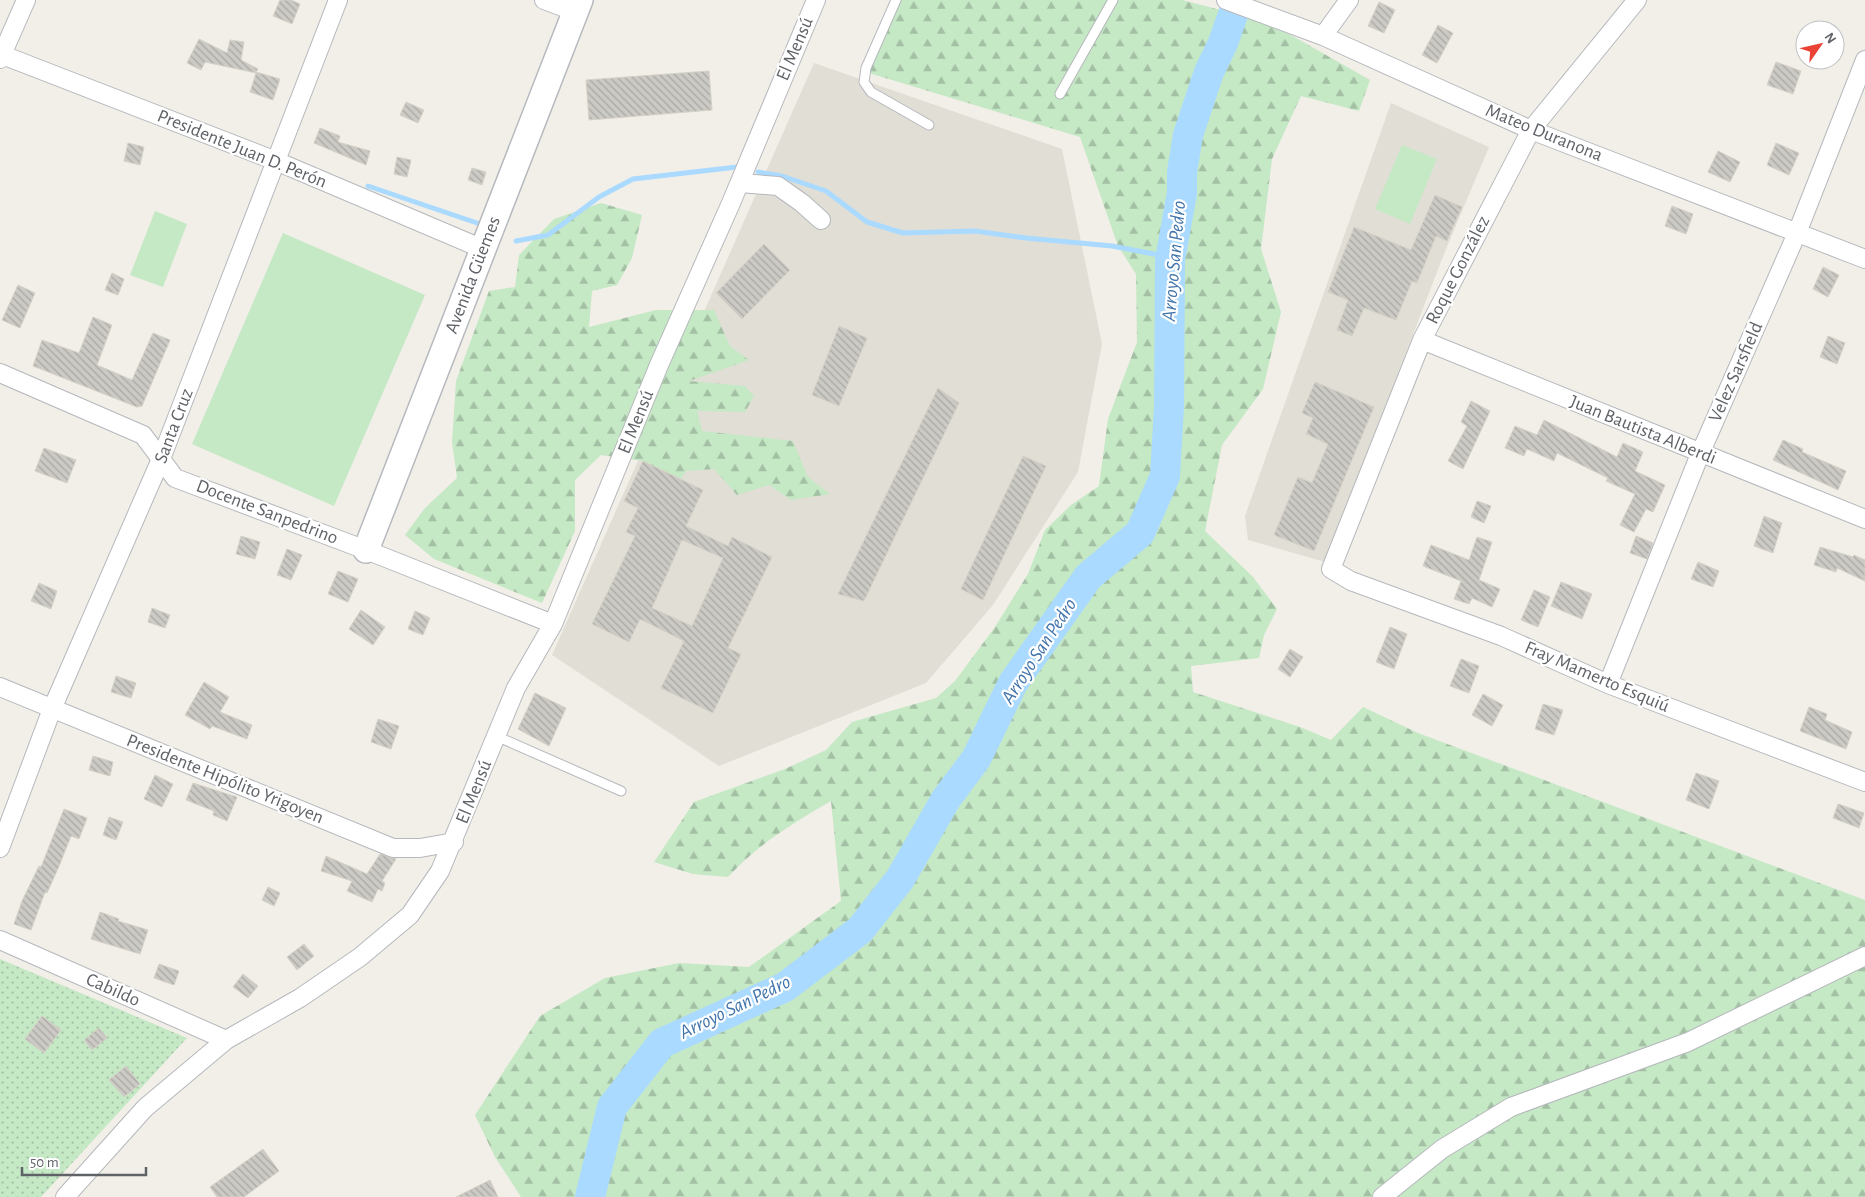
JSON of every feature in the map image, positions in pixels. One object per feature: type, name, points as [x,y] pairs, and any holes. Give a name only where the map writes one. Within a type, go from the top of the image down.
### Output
[{"type":"main road","name":"Avenida Güemes","points":[[366,550],[578,6]]},
{"type":"street","points":[[1,56],[26,0]]},
{"type":"street","name":"Santa Cruz","points":[[0,848],[52,709],[161,459],[338,0]]},
{"type":"street","points":[[544,0],[578,6]]},
{"type":"street","name":"El Mensú","points":[[64,1197],[145,1108],[226,1040],[322,983],[360,957],[410,915],[440,872],[516,688],[553,624],[659,365],[740,184],[816,0]]},
{"type":"street","name":"Mateo Duranona","points":[[1226,0],[1322,36],[1531,130],[1865,259]]},
{"type":"street","points":[[1322,36],[1349,0]]},
{"type":"street","name":"Roque González","points":[[1331,569],[1422,340],[1531,130],[1637,0]]},
{"type":"street","name":"Presidente Juan D. Perón","points":[[1,56],[276,162],[483,249]]},
{"type":"street","name":"Velez Sarsfield","points":[[1608,684],[1700,454],[1797,233],[1865,60]]},
{"type":"street","points":[[740,184],[778,186],[802,202],[821,220]]},
{"type":"street","name":"Juan Bautista Alberdi","points":[[1422,340],[1700,454],[1865,519]]},
{"type":"street","name":"Docente Sanpedrino","points":[[0,373],[144,435],[175,478],[366,550],[553,624]]},
{"type":"street","name":"Fray Mamerto Esquiú","points":[[1331,569],[1351,581],[1500,636],[1608,684],[1865,782]]},
{"type":"street","name":"Presidente Hipólito Yrigoyen","points":[[0,687],[393,848],[420,848],[454,842]]},
{"type":"street","name":"Cabildo","points":[[0,940],[226,1040]]},
{"type":"street","points":[[1382,1197],[1442,1148],[1511,1107],[1688,1042],[1865,956]]},
{"type":"lane","points":[[896,0],[866,68],[864,82],[870,92],[929,125]]},
{"type":"lane","points":[[1060,94],[1113,0]]},
{"type":"lane","points":[[496,736],[621,792]]},
{"type":"shaded area","points":[[814,63],[1062,149],[1102,344],[1078,472],[993,605],[926,683],[719,766],[552,655]]},
{"type":"shaded area","points":[[1391,103],[1489,147],[1444,254],[1325,562],[1248,540],[1245,516]]},
{"type":"green space","points":[[892,0],[1182,0],[1236,14],[1289,34],[1370,80],[1359,111],[1301,96],[1272,159],[1261,249],[1281,312],[1263,389],[1222,445],[1205,531],[1253,577],[1277,609],[1264,635],[1259,658],[1191,666],[1193,692],[1300,727],[1331,740],[1363,707],[1418,733],[1865,900],[1865,1197],[521,1197],[495,1157],[475,1115],[540,1016],[605,978],[679,963],[749,967],[841,901],[831,801],[789,826],[763,845],[728,877],[693,874],[654,862],[694,802],[785,769],[826,750],[852,722],[936,698],[955,681],[995,627],[1028,574],[1045,530],[1071,505],[1099,486],[1108,419],[1137,342],[1136,274],[1118,246],[1080,137],[869,73]]},
{"type":"green space","points":[[1402,145],[1437,159],[1410,224],[1375,209]]},
{"type":"green space","points":[[601,203],[642,215],[632,258],[617,285],[592,291],[589,327],[656,310],[714,310],[730,346],[749,360],[689,381],[745,386],[754,396],[745,412],[697,411],[702,431],[793,441],[808,477],[830,494],[791,500],[769,485],[737,495],[714,469],[686,471],[681,479],[643,461],[601,455],[575,480],[575,531],[542,603],[434,559],[405,535],[425,508],[457,478],[452,442],[456,381],[489,291],[515,287],[519,255],[554,219]]},
{"type":"green space","points":[[155,211],[187,224],[163,287],[130,275]]},
{"type":"green space","points":[[283,233],[425,295],[334,506],[192,444]]},
{"type":"green space","points":[[0,959],[187,1038],[41,1197],[0,1197]]},
{"type":"building","points":[[280,0],[291,0],[300,4],[292,24],[273,16]]},
{"type":"building","points":[[1379,2],[1395,10],[1384,33],[1368,26]]},
{"type":"building","points":[[1438,25],[1453,33],[1437,63],[1422,55]]},
{"type":"building","points":[[199,39],[227,53],[230,40],[244,42],[241,60],[258,69],[256,72],[280,79],[273,100],[250,92],[256,73],[205,62],[201,70],[187,63]]},
{"type":"building","points":[[1776,62],[1801,71],[1793,94],[1767,85]]},
{"type":"building","points":[[709,71],[712,110],[589,120],[586,80]]},
{"type":"building","points":[[406,102],[424,110],[418,123],[400,115]]},
{"type":"building","points":[[320,128],[340,136],[338,142],[370,151],[366,165],[314,143]]},
{"type":"building","points":[[128,143],[144,147],[140,165],[124,161]]},
{"type":"building","points":[[1776,143],[1799,153],[1789,175],[1767,165]]},
{"type":"building","points":[[1718,151],[1740,162],[1730,182],[1708,172]]},
{"type":"building","points":[[397,157],[411,160],[407,177],[394,174]]},
{"type":"building","points":[[472,168],[486,172],[482,185],[468,180]]},
{"type":"building","points":[[1435,195],[1462,207],[1447,241],[1436,236],[1417,283],[1412,281],[1396,320],[1364,308],[1352,336],[1337,330],[1348,300],[1328,292],[1354,227],[1411,250]]},
{"type":"building","points":[[1672,206],[1693,214],[1686,234],[1665,226]]},
{"type":"building","points":[[764,244],[790,270],[742,319],[716,293]]},
{"type":"building","points":[[1823,267],[1839,275],[1828,297],[1813,289]]},
{"type":"building","points":[[112,273],[124,279],[118,295],[105,290]]},
{"type":"building","points":[[18,285],[35,293],[20,328],[2,320]]},
{"type":"building","points":[[93,317],[112,325],[97,365],[132,380],[153,333],[170,340],[142,406],[137,407],[33,366],[42,340],[79,353]]},
{"type":"building","points":[[839,326],[867,338],[839,406],[812,395]]},
{"type":"building","points":[[1828,336],[1845,343],[1837,364],[1820,357]]},
{"type":"building","points":[[1315,382],[1374,407],[1314,551],[1274,535],[1298,477],[1312,483],[1328,444],[1306,434],[1313,418],[1302,413]]},
{"type":"building","points":[[938,388],[959,403],[864,601],[838,594]]},
{"type":"building","points":[[1471,401],[1490,411],[1463,469],[1448,461],[1467,426],[1461,422]]},
{"type":"building","points":[[1544,420],[1617,457],[1623,443],[1643,452],[1635,471],[1665,485],[1653,512],[1646,509],[1634,532],[1620,525],[1635,494],[1606,481],[1608,478],[1557,453],[1554,461],[1527,449],[1524,456],[1505,448],[1515,426],[1537,435]]},
{"type":"building","points":[[1783,440],[1803,449],[1802,452],[1846,471],[1838,490],[1773,460]]},
{"type":"building","points":[[44,448],[76,460],[67,483],[35,471]]},
{"type":"building","points":[[1023,456],[1046,466],[983,600],[961,589]]},
{"type":"building","points":[[643,461],[703,490],[686,526],[728,546],[732,537],[772,557],[728,648],[741,654],[713,713],[661,688],[684,641],[640,619],[629,642],[592,624],[635,536],[626,532],[638,508],[624,501]],"holes":[[[682,540],[723,558],[692,626],[652,608]]]},
{"type":"building","points":[[1477,501],[1491,506],[1484,523],[1471,517]]},
{"type":"building","points":[[1764,516],[1782,523],[1773,553],[1754,546]]},
{"type":"building","points":[[241,536],[260,542],[255,559],[236,554]]},
{"type":"building","points":[[1636,536],[1653,543],[1647,559],[1630,553]]},
{"type":"building","points":[[1477,537],[1492,542],[1479,580],[1500,589],[1492,607],[1472,598],[1469,604],[1454,599],[1461,581],[1423,566],[1431,545],[1469,560]]},
{"type":"building","points":[[1820,547],[1853,557],[1854,555],[1865,560],[1865,581],[1837,568],[1836,572],[1814,565]]},
{"type":"building","points":[[287,549],[302,555],[291,580],[277,575]]},
{"type":"building","points":[[1698,562],[1719,571],[1713,587],[1691,579]]},
{"type":"building","points":[[338,571],[358,579],[348,602],[328,594]]},
{"type":"building","points":[[1561,582],[1592,594],[1582,619],[1551,606]]},
{"type":"building","points":[[39,583],[57,591],[51,609],[31,601]]},
{"type":"building","points":[[1534,590],[1550,597],[1538,627],[1521,620]]},
{"type":"building","points":[[152,608],[170,615],[165,628],[148,622]]},
{"type":"building","points":[[361,610],[385,627],[373,645],[349,629]]},
{"type":"building","points":[[415,611],[430,618],[423,635],[408,629]]},
{"type":"building","points":[[1390,627],[1407,634],[1394,669],[1376,662]]},
{"type":"building","points":[[1290,649],[1303,657],[1290,677],[1278,669]]},
{"type":"building","points":[[1461,659],[1479,666],[1469,693],[1450,686]]},
{"type":"building","points":[[116,676],[136,683],[131,698],[111,692]]},
{"type":"building","points":[[204,682],[229,697],[220,712],[252,725],[247,739],[212,726],[210,729],[185,715]]},
{"type":"building","points":[[535,693],[566,708],[549,746],[518,729]]},
{"type":"building","points":[[1483,694],[1503,705],[1492,726],[1472,715]]},
{"type":"building","points":[[1543,704],[1563,710],[1554,735],[1535,729]]},
{"type":"building","points":[[1809,707],[1827,714],[1825,720],[1852,732],[1846,749],[1800,731]]},
{"type":"building","points":[[378,719],[399,726],[391,749],[371,742]]},
{"type":"building","points":[[93,756],[113,762],[110,776],[89,770]]},
{"type":"building","points":[[1696,773],[1719,781],[1709,809],[1686,800]]},
{"type":"building","points":[[155,775],[173,784],[162,807],[144,799]]},
{"type":"building","points":[[193,783],[237,797],[227,821],[213,815],[214,811],[186,800]]},
{"type":"building","points":[[1838,804],[1864,813],[1859,828],[1833,818]]},
{"type":"building","points":[[64,809],[87,818],[79,839],[71,836],[47,893],[45,892],[31,930],[14,924],[22,901],[39,866],[41,867]]},
{"type":"building","points":[[109,817],[123,822],[116,840],[103,835]]},
{"type":"building","points":[[380,854],[396,859],[382,881],[385,883],[382,891],[378,889],[372,902],[347,891],[352,881],[321,871],[326,856],[367,874]]},
{"type":"building","points":[[268,887],[280,893],[274,906],[262,900]]},
{"type":"building","points":[[100,912],[119,919],[118,921],[148,930],[140,954],[91,939]]},
{"type":"building","points":[[304,944],[314,956],[297,970],[287,957]]},
{"type":"building","points":[[159,964],[179,971],[174,985],[154,978]]},
{"type":"building","points":[[243,974],[258,986],[248,998],[233,987]]},
{"type":"building","points":[[42,1016],[61,1030],[44,1053],[25,1039]]},
{"type":"building","points":[[99,1028],[107,1038],[92,1050],[84,1040]]},
{"type":"building","points":[[126,1066],[140,1084],[124,1097],[109,1080]]},
{"type":"building","points":[[263,1149],[279,1171],[244,1197],[217,1197],[210,1187]]},
{"type":"building","points":[[490,1180],[498,1197],[456,1197]]},
{"type":"waterway","name":"Arroyo San Pedro","points":[[590,1197],[612,1107],[662,1043],[785,987],[860,930],[900,879],[946,799],[976,759],[1013,683],[1088,577],[1140,533],[1165,476],[1169,407],[1170,260],[1182,193],[1182,172],[1188,135],[1209,72],[1223,43],[1238,0]]},
{"type":"waterway","points":[[516,241],[548,235],[599,197],[633,179],[737,167]]},
{"type":"waterway","points":[[758,172],[782,176],[826,191],[867,222],[903,233],[975,231],[1112,246],[1159,255],[1170,260]]},
{"type":"waterway","points":[[368,186],[480,224]]}]
